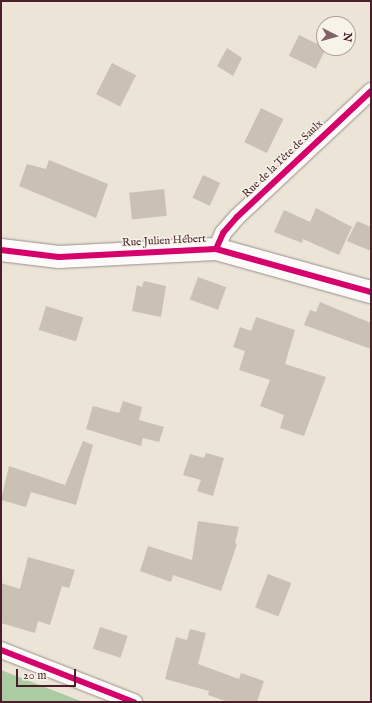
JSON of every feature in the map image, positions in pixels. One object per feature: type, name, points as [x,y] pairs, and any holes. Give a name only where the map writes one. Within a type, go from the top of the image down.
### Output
[{"type":"street","name":"Rue de la Tête de Saulx","points":[[216,249],[223,234],[237,217],[371,91]]},
{"type":"street","name":"Rue Julien Hébert","points":[[1,250],[59,257],[216,249],[371,292]]},
{"type":"street","points":[[1,650],[134,702]]},
{"type":"green space","points":[[1,670],[83,702],[1,702]]},
{"type":"building","points":[[299,35],[316,43],[316,56],[322,56],[316,69],[289,56]]},
{"type":"building","points":[[227,48],[242,58],[233,76],[217,66]]},
{"type":"building","points":[[112,63],[136,75],[120,106],[96,94]]},
{"type":"building","points":[[261,108],[283,119],[267,153],[244,142]]},
{"type":"building","points":[[49,160],[108,184],[96,218],[19,186],[27,164],[46,169]]},
{"type":"building","points":[[203,175],[220,183],[210,206],[192,198]]},
{"type":"building","points":[[164,189],[167,216],[132,220],[129,193]]},
{"type":"building","points":[[316,208],[352,227],[339,255],[303,239],[302,243],[274,232],[284,210],[310,222]]},
{"type":"building","points":[[357,221],[371,227],[371,251],[347,241]]},
{"type":"building","points":[[198,277],[226,287],[218,310],[190,300]]},
{"type":"building","points":[[144,281],[166,286],[161,317],[132,311],[137,285],[142,287]]},
{"type":"building","points":[[320,302],[371,323],[371,349],[304,325],[310,310],[316,312]]},
{"type":"building","points":[[46,306],[83,317],[76,341],[39,330]]},
{"type":"building","points":[[256,317],[295,330],[285,364],[326,377],[304,436],[280,428],[284,415],[260,406],[270,380],[239,370],[245,351],[233,347],[240,327],[251,331]]},
{"type":"building","points":[[123,401],[142,407],[139,420],[164,427],[159,442],[143,438],[141,446],[86,429],[93,406],[119,413]]},
{"type":"building","points":[[83,441],[93,445],[76,505],[31,492],[26,507],[1,500],[9,466],[65,485]]},
{"type":"building","points":[[206,453],[224,458],[213,496],[197,491],[201,480],[183,475],[190,454],[204,458]]},
{"type":"building","points":[[198,521],[239,527],[235,543],[237,544],[221,591],[173,575],[171,582],[140,571],[148,546],[192,560]]},
{"type":"building","points":[[28,557],[75,570],[69,588],[62,586],[50,625],[38,621],[35,633],[1,623],[1,583],[20,589]]},
{"type":"building","points":[[268,574],[291,583],[278,617],[255,608]]},
{"type":"building","points":[[100,627],[128,636],[120,658],[93,649]]},
{"type":"building","points":[[190,629],[206,633],[198,664],[239,679],[241,673],[264,681],[257,702],[228,702],[208,695],[209,691],[165,679],[176,637],[187,640]]},
{"type":"cycle path","points":[[216,249],[223,233],[237,217],[371,91]]},
{"type":"cycle path","points":[[1,250],[59,257],[216,249],[371,292]]},
{"type":"cycle path","points":[[1,650],[134,702]]}]
